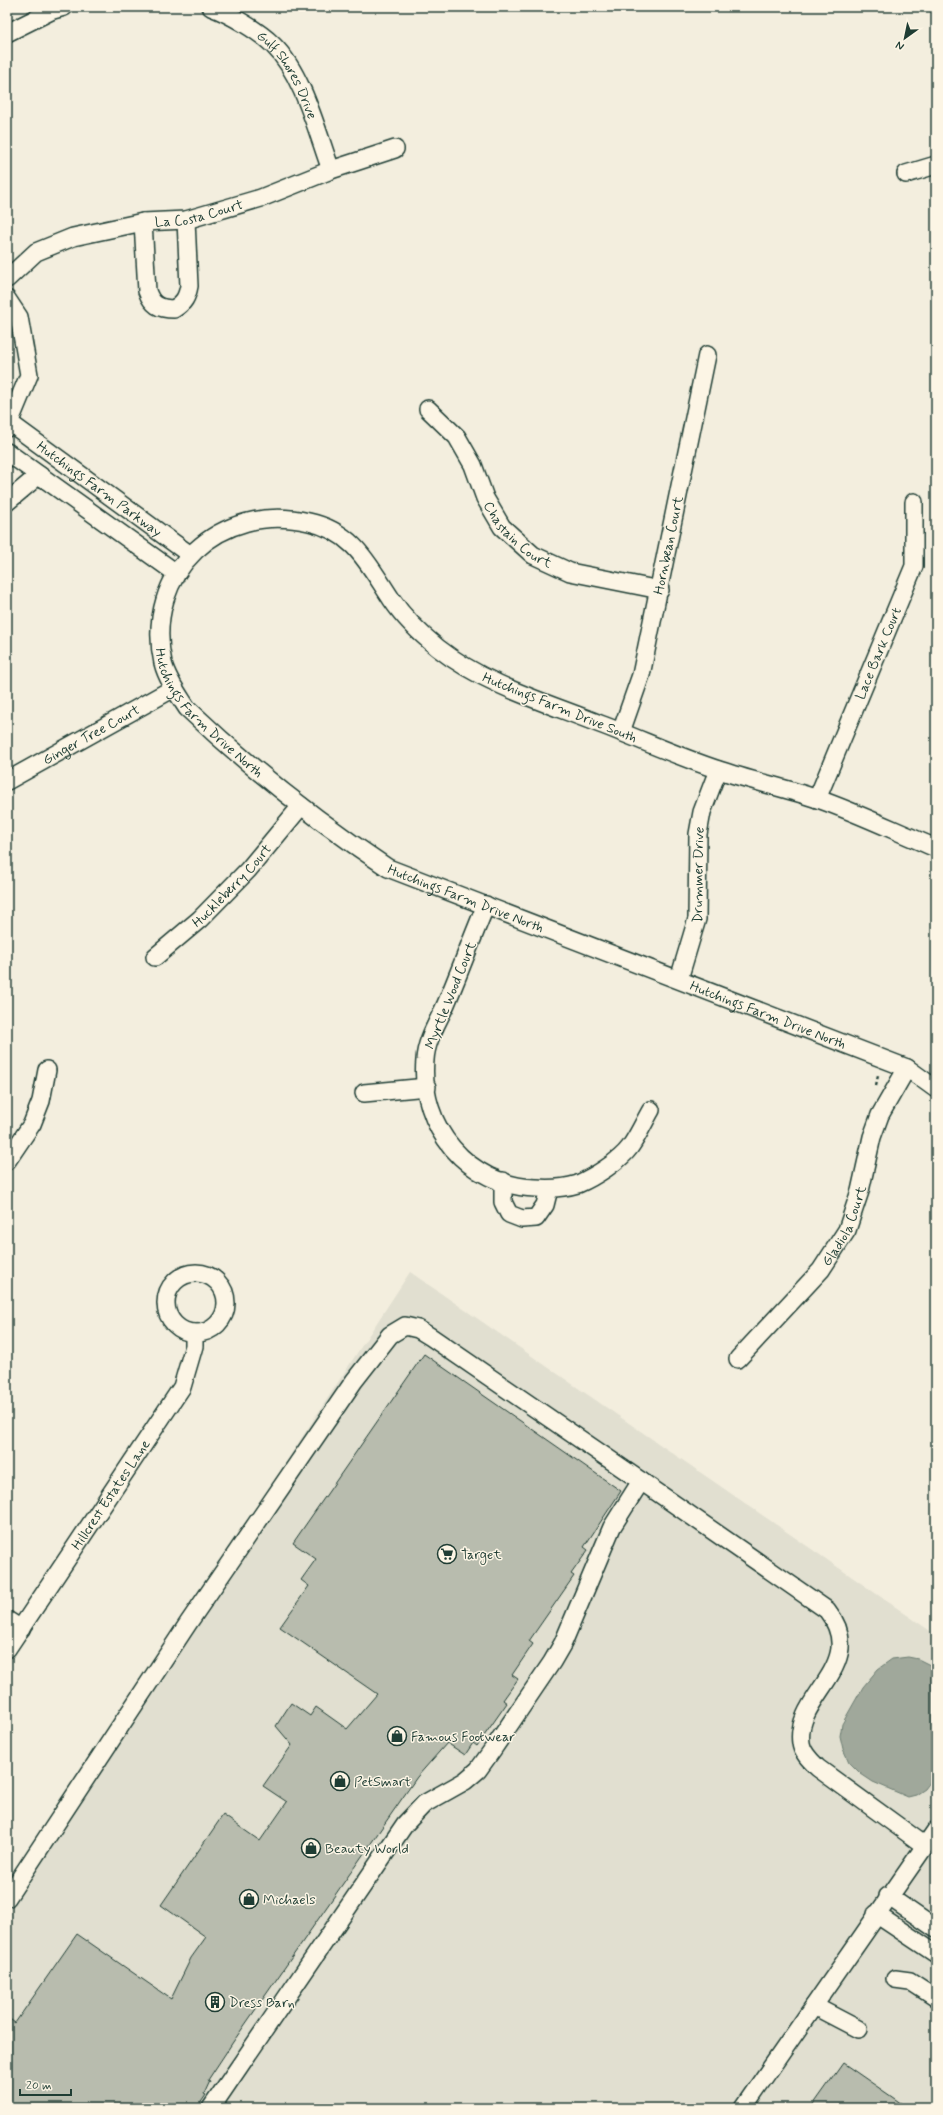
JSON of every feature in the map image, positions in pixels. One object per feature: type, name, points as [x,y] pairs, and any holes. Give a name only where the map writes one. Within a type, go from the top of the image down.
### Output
[{"type":"street","points":[[7,33],[53,10],[64,7]]},
{"type":"street","name":"Gulf Shores Drive","points":[[211,7],[228,13],[273,45],[277,50],[289,67],[301,90],[331,170]]},
{"type":"street","name":"La Costa Court","points":[[7,279],[36,252],[74,237],[143,222],[186,220],[261,198],[331,170],[395,149]]},
{"type":"street","points":[[906,174],[936,165]]},
{"type":"street","points":[[143,222],[147,291],[151,300],[157,307],[174,309],[182,304],[187,296],[189,286],[186,220]]},
{"type":"street","points":[[7,298],[19,317],[30,375],[9,426]]},
{"type":"street","name":"Hornbean Court","points":[[621,732],[641,675],[660,590],[707,355]]},
{"type":"street","name":"Chastain Court","points":[[428,409],[457,437],[473,465],[485,498],[502,527],[533,555],[570,572],[660,590]]},
{"type":"street","name":"Hutchings Farm Parkway","points":[[9,426],[190,554]]},
{"type":"street","name":"Hutchings Farm Parkway","points":[[7,452],[176,573]]},
{"type":"street","points":[[7,502],[39,475]]},
{"type":"street","name":"Lace Bark Court","points":[[817,799],[914,566],[914,502]]},
{"type":"street","name":"Hutchings Farm Drive South","points":[[190,554],[213,535],[239,523],[260,519],[286,518],[312,522],[337,533],[361,552],[393,601],[414,626],[437,647],[462,665],[498,684],[718,770],[817,799],[936,848]]},
{"type":"street","name":"Hutchings Farm Drive North","points":[[190,554],[176,573],[163,605],[160,639],[163,665],[174,688],[187,708],[203,724],[300,806],[346,840],[388,868],[680,979],[907,1068],[936,1090]]},
{"type":"street","name":"Ginger Tree Court","points":[[7,781],[174,688]]},
{"type":"street","name":"Drummer Drive","points":[[680,979],[697,919],[698,834],[702,812],[718,770]]},
{"type":"street","name":"Huckleberry Court","points":[[155,958],[200,919],[248,870],[300,806]]},
{"type":"street","name":"Myrtle Wood Court","points":[[486,906],[431,1035],[425,1060],[430,1112],[451,1149],[470,1165],[502,1181],[525,1188],[549,1189],[578,1184],[603,1171],[630,1148],[651,1110]]},
{"type":"street","name":"Gladiola Court","points":[[738,1359],[821,1270],[847,1230],[860,1191],[872,1137],[880,1115],[907,1068]]},
{"type":"street","points":[[7,1161],[32,1124],[42,1101],[47,1070]]},
{"type":"street","points":[[364,1093],[427,1087]]},
{"type":"street","points":[[502,1181],[503,1202],[509,1214],[522,1219],[536,1218],[546,1205],[549,1189]]},
{"type":"street","points":[[7,1898],[189,1622],[354,1381],[390,1335],[405,1326],[418,1329],[431,1337],[827,1610],[837,1622],[840,1634],[839,1650],[835,1665],[828,1681],[807,1712],[801,1732],[801,1744],[807,1756],[818,1768],[924,1845]]},
{"type":"street","name":"Hillcrest Estates Lane","points":[[7,1649],[14,1624],[182,1387],[194,1346],[194,1333]]},
{"type":"street","points":[[211,2108],[405,1824],[424,1804],[465,1781],[478,1770],[552,1662],[612,1527],[641,1481]]},
{"type":"street","points":[[743,2108],[888,1896],[936,1830]]},
{"type":"street","points":[[888,1896],[936,1929]]},
{"type":"street","points":[[876,1914],[936,1954]]},
{"type":"street","points":[[895,1979],[910,1981],[936,1998]]},
{"type":"street","points":[[814,2006],[858,2028]]},
{"type":"path","points":[[875,1089],[879,1074]]},
{"type":"shaded area","points":[[410,1272],[936,1635],[936,2108],[7,2108],[7,1889]]},
{"type":"shaded area","points":[[908,1657],[918,1659],[936,1668],[936,1774],[925,1789],[916,1795],[908,1797],[873,1782],[861,1774],[849,1762],[843,1749],[840,1736],[842,1724],[863,1687],[878,1669],[892,1659]]},
{"type":"building","points":[[424,1354],[621,1491],[584,1547],[588,1550],[571,1574],[574,1576],[529,1641],[533,1644],[512,1675],[518,1679],[503,1700],[507,1703],[477,1746],[473,1743],[465,1755],[447,1743],[417,1777],[233,2042],[208,2080],[210,2081],[204,2094],[206,2095],[197,2108],[7,2108],[7,2017],[15,2023],[77,1934],[171,1999],[191,1958],[206,1937],[161,1905],[223,1815],[260,1841],[287,1802],[263,1786],[292,1745],[276,1726],[291,1703],[310,1716],[316,1707],[347,1729],[377,1694],[280,1627],[309,1586],[301,1580],[316,1559],[293,1543]]},
{"type":"building","points":[[843,2063],[908,2108],[811,2108]]},
{"type":"place","name":"Target","points":[[447,1554]]},
{"type":"place","name":"Famous Footwear","points":[[397,1736]]},
{"type":"place","name":"PetSmart","points":[[340,1781]]},
{"type":"place","name":"Beauty World","points":[[311,1848]]},
{"type":"place","name":"Michaels","points":[[249,1899]]},
{"type":"place","name":"Dress Barn","points":[[215,2002]]}]
